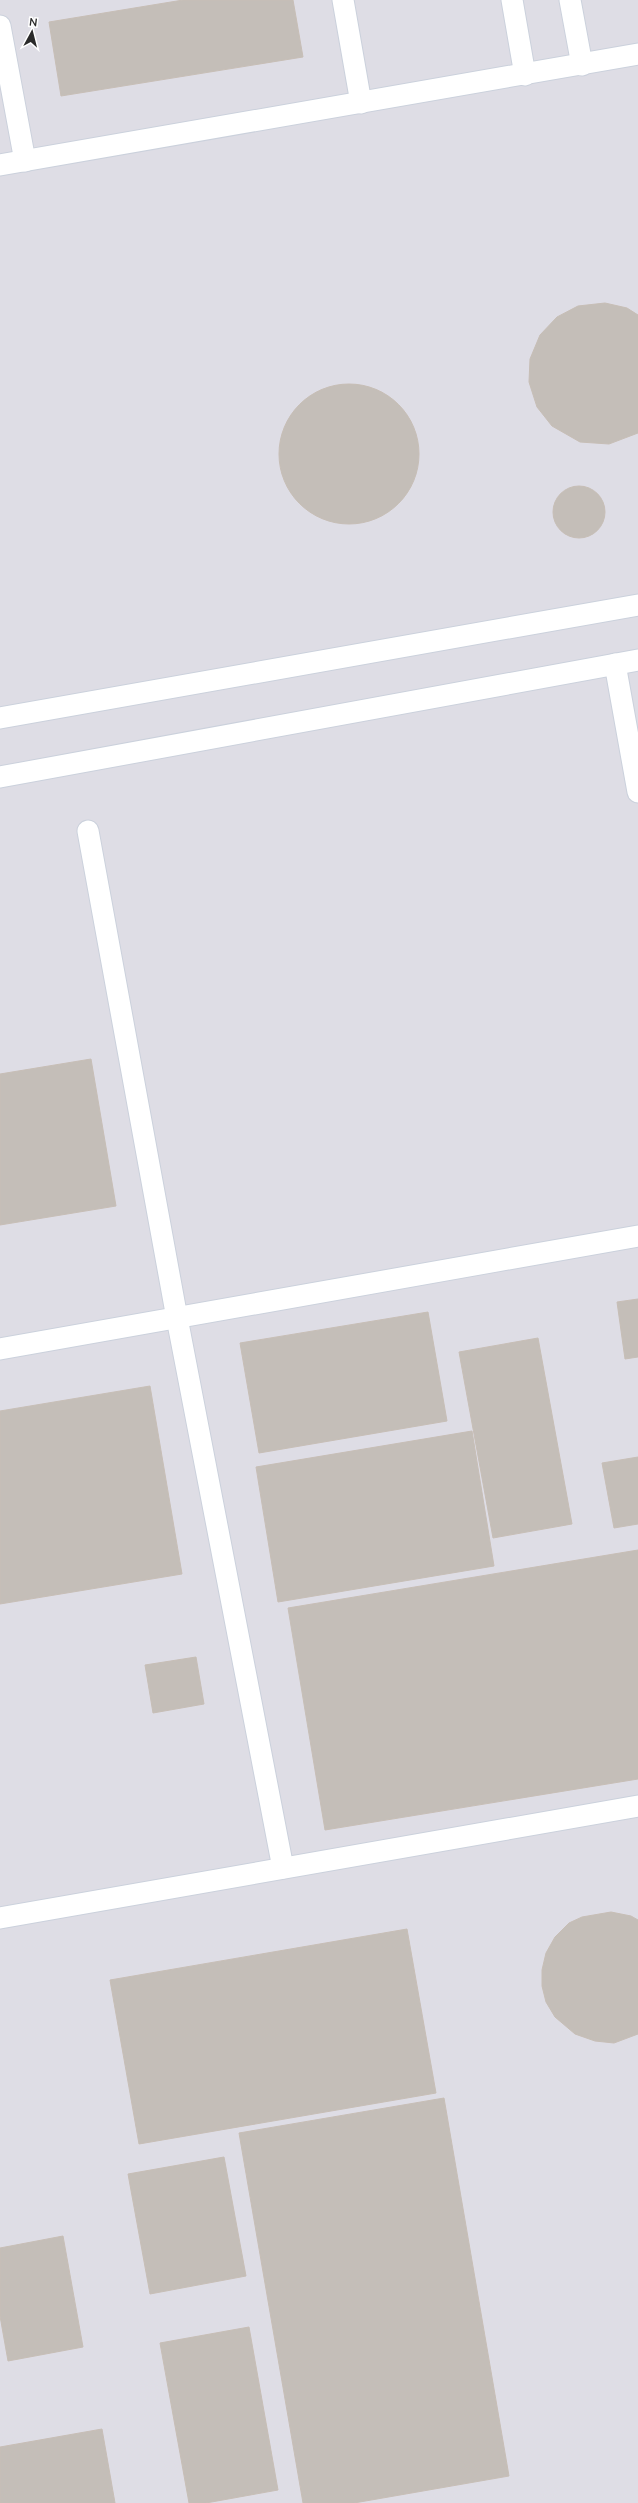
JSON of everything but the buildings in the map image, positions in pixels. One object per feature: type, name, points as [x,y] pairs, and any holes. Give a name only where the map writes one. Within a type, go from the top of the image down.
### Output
[{"type":"lane","points":[[343,0],[361,104]]},
{"type":"lane","points":[[512,0],[525,75]]},
{"type":"lane","points":[[570,0],[582,65]]},
{"type":"lane","points":[[0,26],[25,161]]},
{"type":"lane","points":[[0,165],[361,104],[638,54]]},
{"type":"lane","points":[[0,718],[638,605]]},
{"type":"lane","points":[[0,777],[638,660]]},
{"type":"lane","points":[[615,664],[638,792]]},
{"type":"lane","points":[[88,831],[177,1318],[282,1868]]},
{"type":"lane","points":[[0,1349],[638,1236]]},
{"type":"lane","points":[[0,1918],[638,1806]]},
{"type":"shaded area","points":[[0,0],[638,0],[638,2503],[0,2503]]}]
